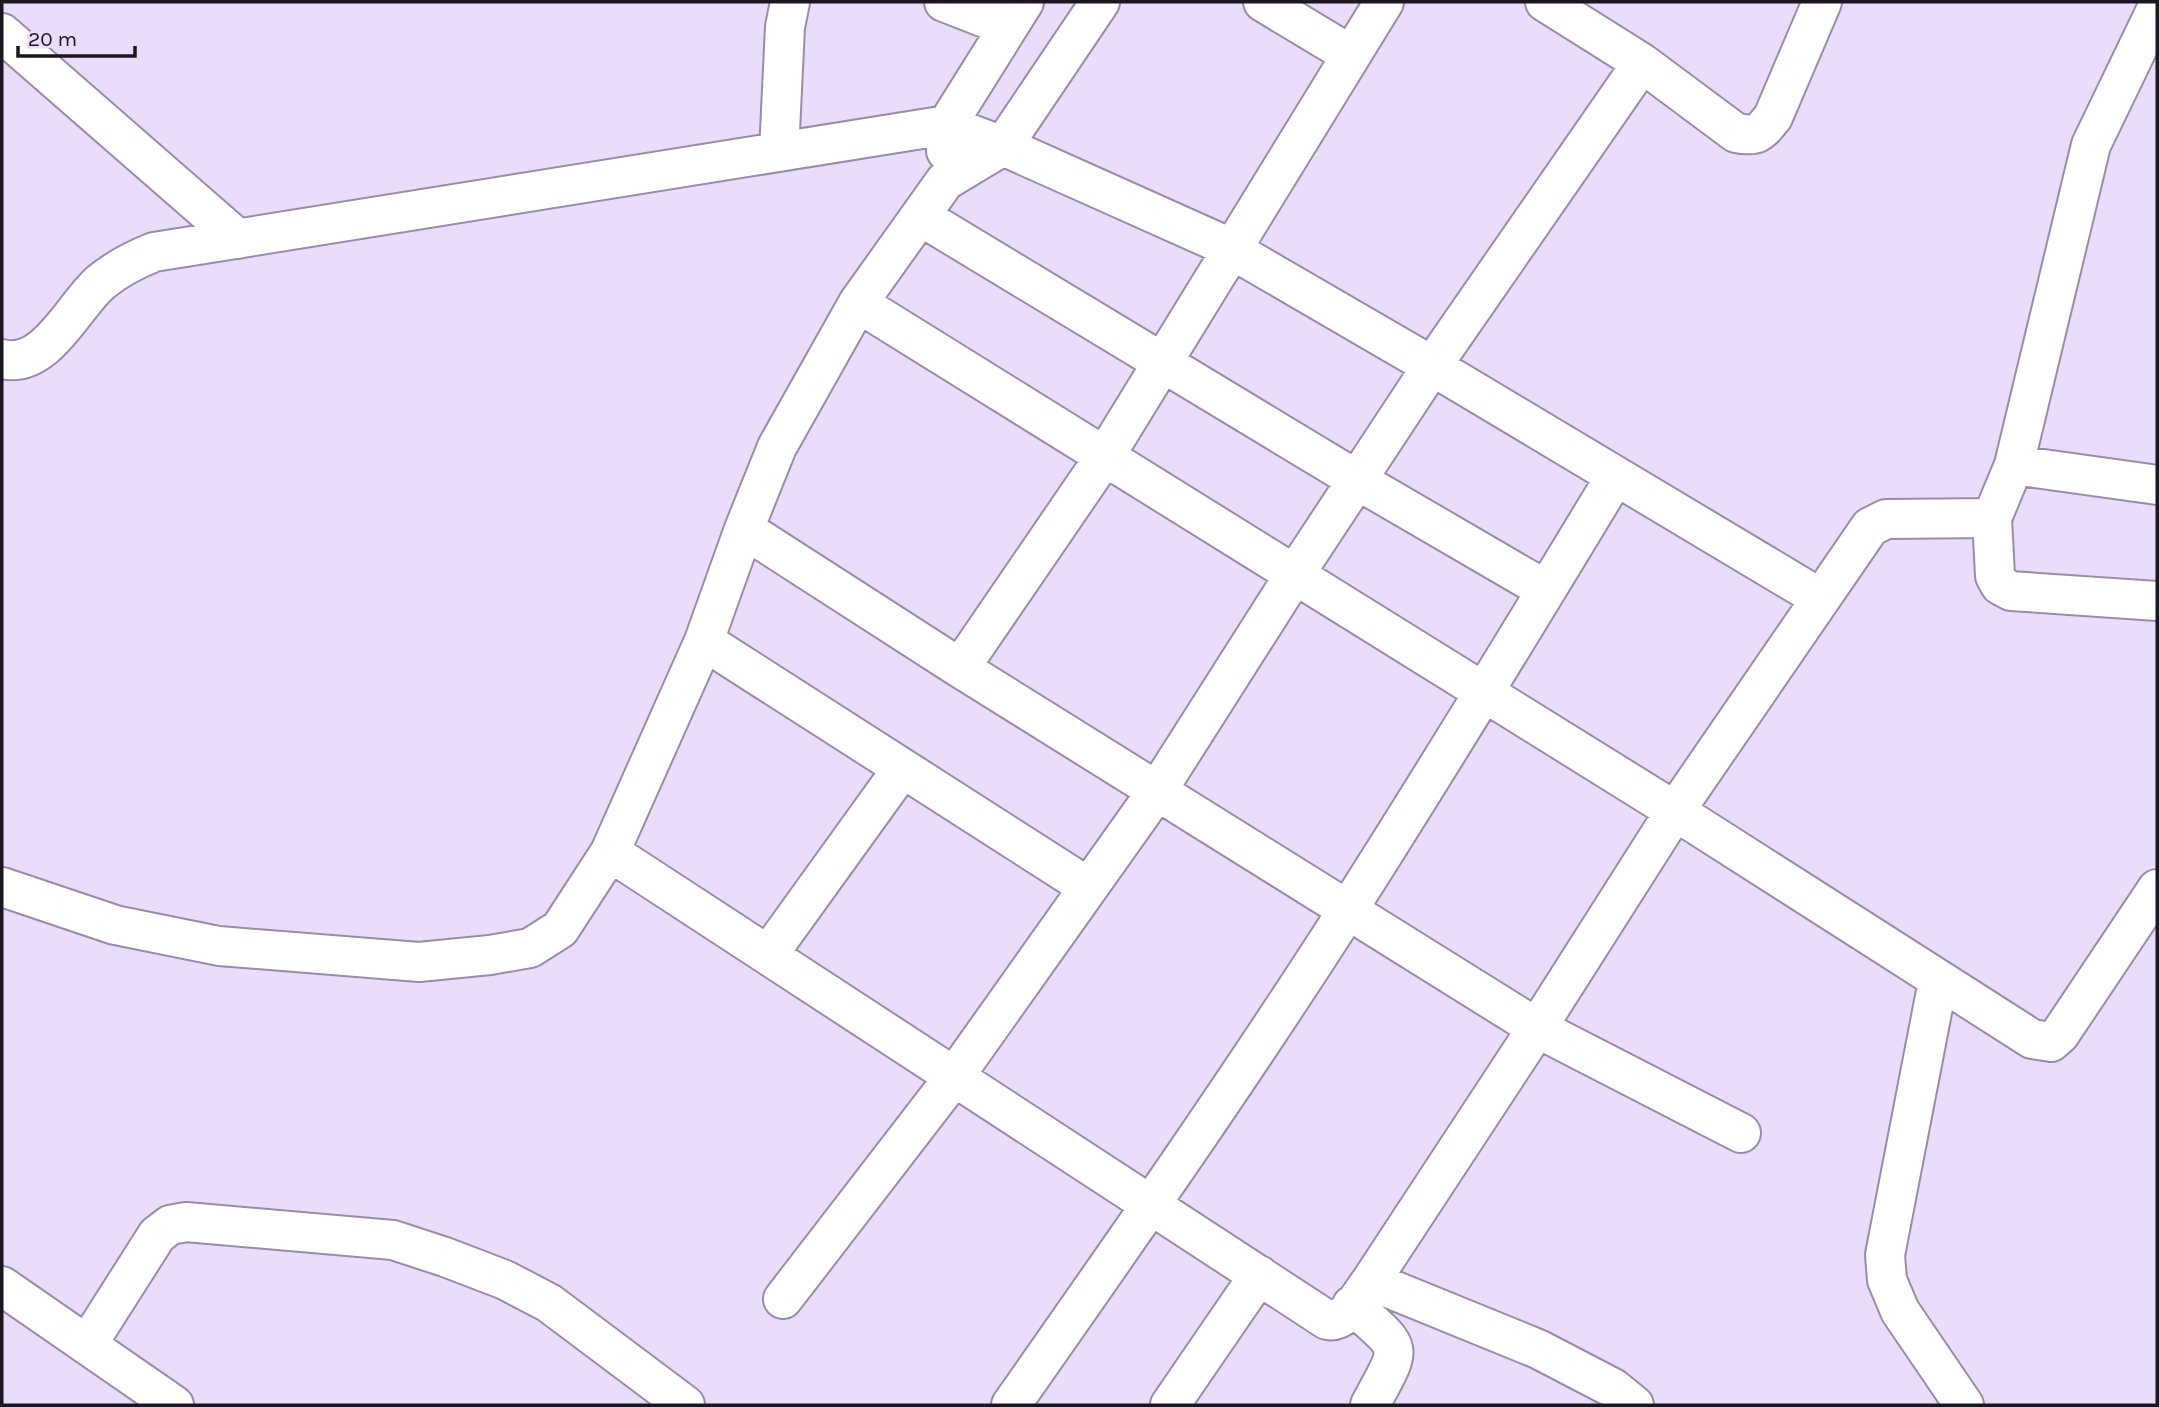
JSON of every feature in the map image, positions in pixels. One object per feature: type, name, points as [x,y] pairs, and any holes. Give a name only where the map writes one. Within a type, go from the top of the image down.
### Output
[{"type":"street","points":[[779,152],[785,27],[790,2]]},
{"type":"street","points":[[944,2],[1016,14],[947,125],[945,181]]},
{"type":"street","points":[[2,887],[115,925],[219,946],[419,962],[530,948],[560,929],[610,852],[704,641],[744,528],[777,447],[858,303],[945,181],[1003,146],[1100,2]]},
{"type":"street","points":[[1263,2],[1352,55]]},
{"type":"street","points":[[960,668],[1105,456],[1384,2]]},
{"type":"street","points":[[1545,2],[1642,63],[1736,133],[1749,136],[1760,132],[1773,117],[1822,2]]},
{"type":"street","points":[[2157,8],[2091,145],[2014,465],[1992,518],[1995,576],[2000,585],[2011,591],[2157,601]]},
{"type":"street","points":[[2,33],[238,239]]},
{"type":"street","points":[[783,1299],[954,1077],[1157,790],[1432,366],[1642,63]]},
{"type":"street","points":[[2,359],[25,359],[42,350],[99,284],[125,264],[154,252],[947,125],[1003,146],[1232,249],[1820,598]]},
{"type":"street","points":[[920,216],[1357,480],[1546,590]]},
{"type":"street","points":[[858,303],[1675,811],[2032,1039],[2052,1042],[2060,1034],[2157,889]]},
{"type":"street","points":[[2014,465],[2157,485]]},
{"type":"street","points":[[1011,1405],[1151,1205],[1348,910],[1615,477]]},
{"type":"street","points":[[610,852],[1327,1320],[1335,1322],[1343,1318],[1362,1293],[1537,1028],[1675,811],[1870,527],[1886,519],[1992,518]]},
{"type":"street","points":[[744,528],[960,668],[1537,1028],[1741,1133]]},
{"type":"street","points":[[704,641],[1088,887]]},
{"type":"street","points":[[768,955],[902,769]]},
{"type":"street","points":[[1938,981],[1885,1255],[1887,1280],[1900,1311],[1964,1405]]},
{"type":"street","points":[[87,1345],[157,1234],[170,1225],[186,1223],[393,1240],[505,1280],[549,1303],[685,1405]]},
{"type":"street","points":[[1170,1405],[1259,1275]]},
{"type":"street","points":[[2,1286],[174,1405]]},
{"type":"street","points":[[1362,1293],[1395,1348],[1391,1366],[1370,1405]]},
{"type":"street","points":[[1362,1293],[1538,1349],[1614,1388],[1634,1405]]}]
